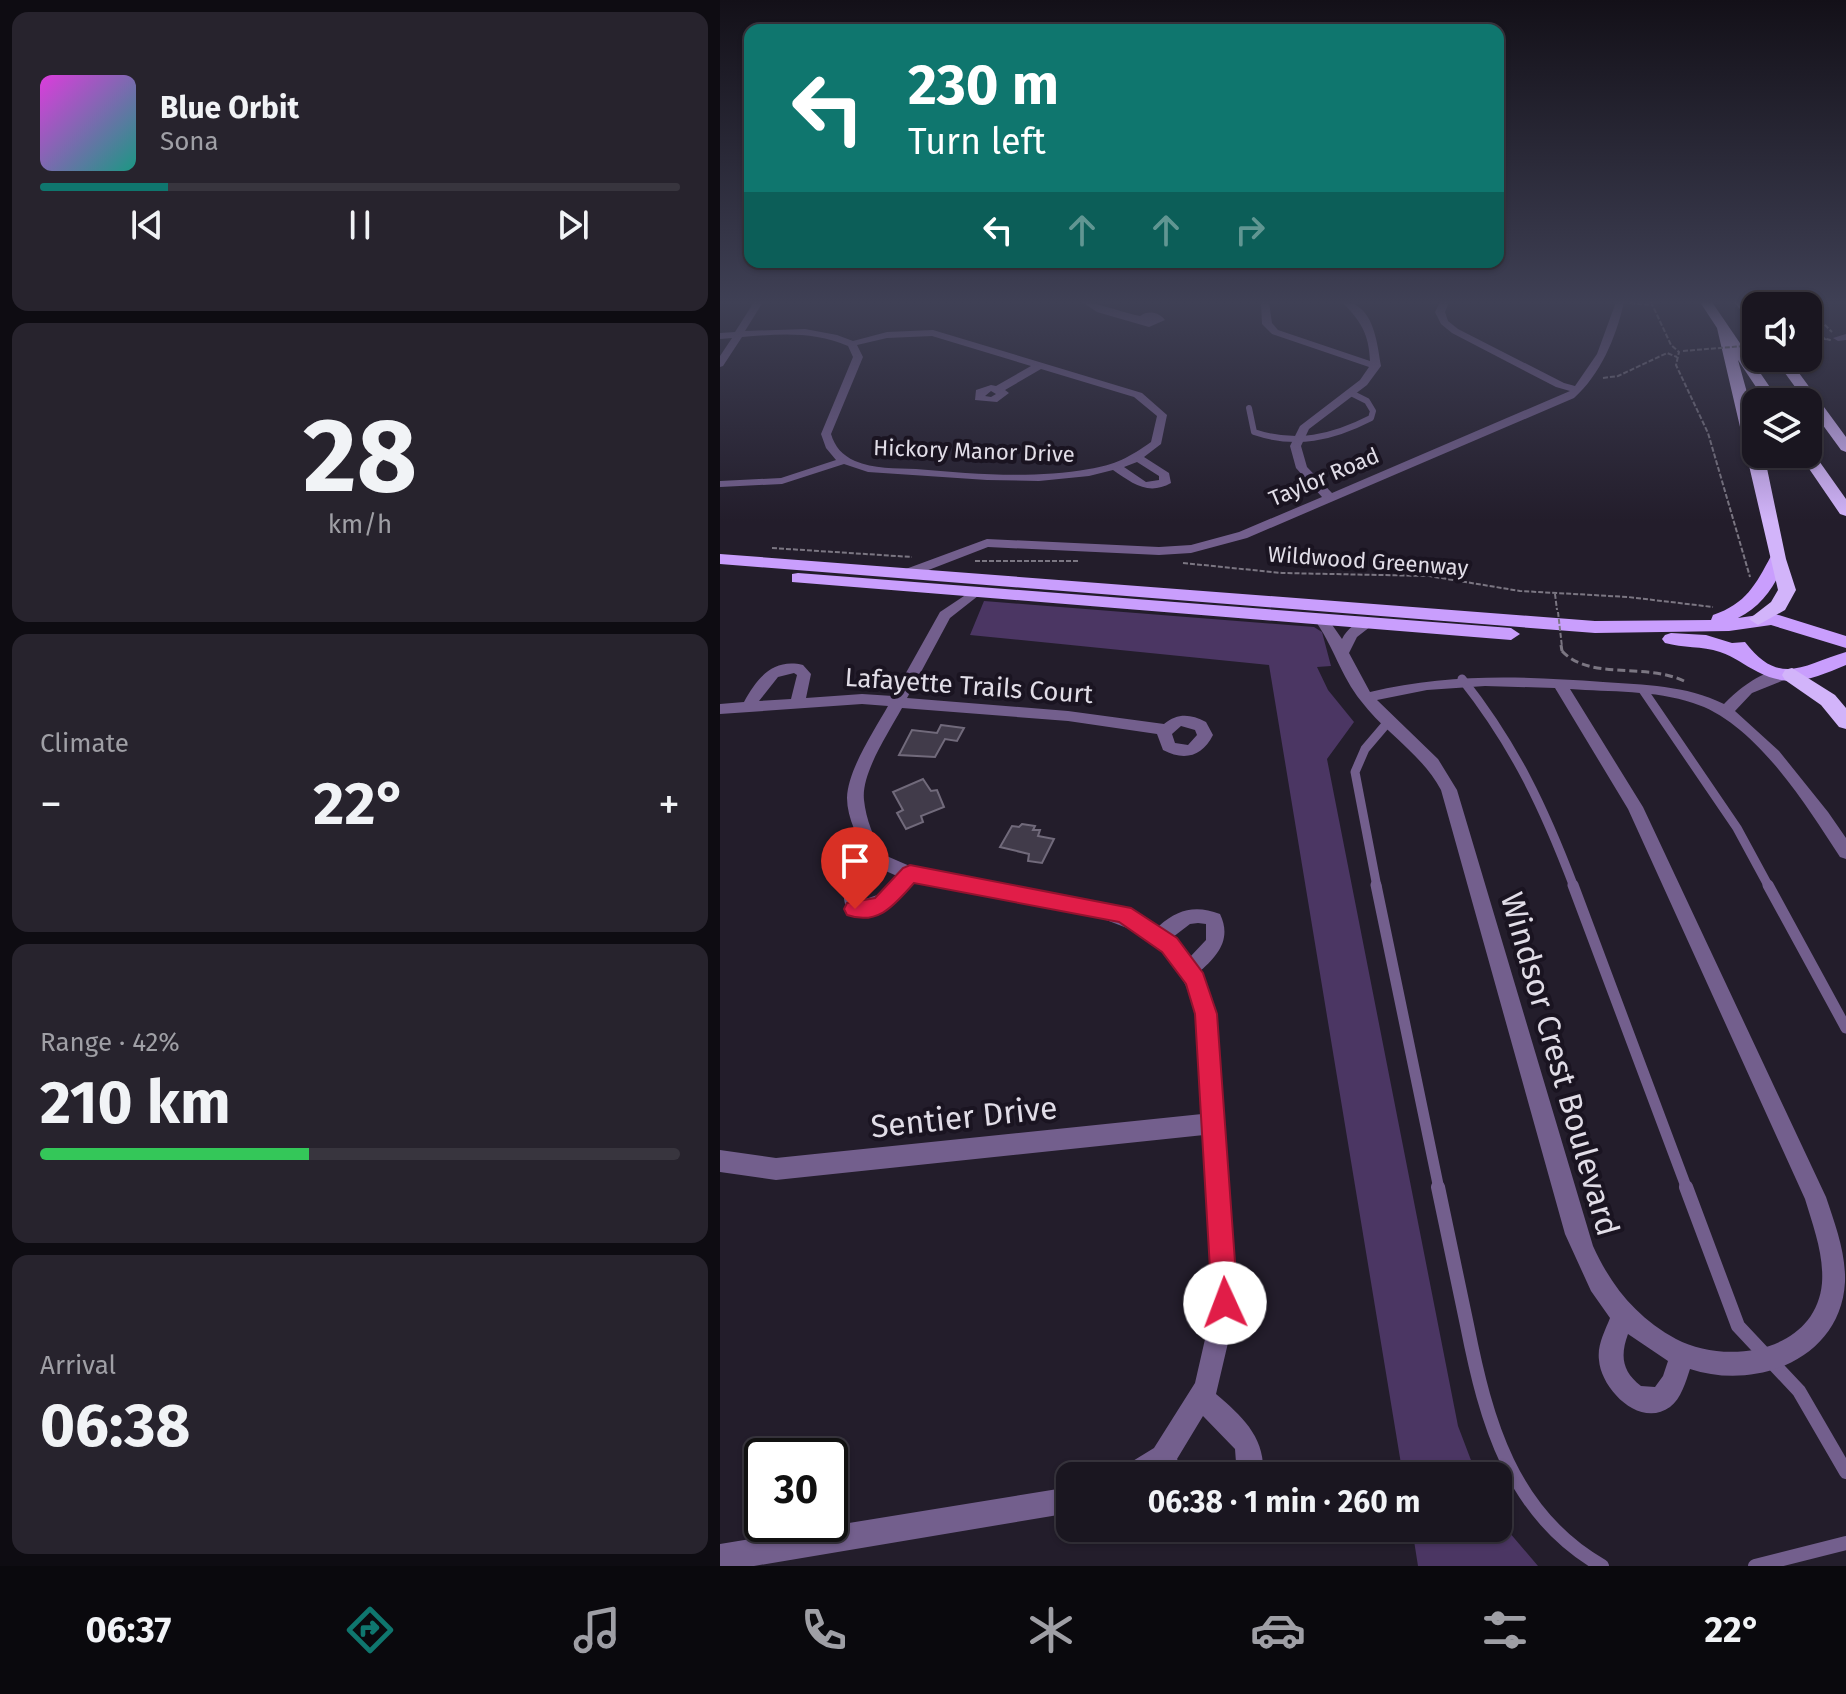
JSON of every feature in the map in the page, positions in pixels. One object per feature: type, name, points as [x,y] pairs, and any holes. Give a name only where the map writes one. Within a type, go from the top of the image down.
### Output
[{"type":"highway","points":[[1735,375],[1742,400]]},
{"type":"highway","points":[[1794,375],[1846,447]]},
{"type":"highway","points":[[1798,375],[1846,421]]},
{"type":"highway","points":[[1753,621],[1785,598],[1785,580],[1777,559],[1759,468]]},
{"type":"highway","points":[[1817,468],[1846,511]]},
{"type":"highway","points":[[1788,674],[1828,700],[1846,722]]},
{"type":"main road","points":[[720,559],[910,580]]},
{"type":"main road","points":[[1694,626],[1739,612],[1768,583],[1777,559]]},
{"type":"main road","points":[[720,573],[910,580],[944,575],[1565,625],[1694,626],[1779,620],[1846,642]]},
{"type":"main road","points":[[944,575],[976,592],[1565,637],[1695,639],[1788,674],[1812,673],[1824,664],[1846,658]]},
{"type":"main road","points":[[1747,657],[1737,636],[1753,621]]},
{"type":"main road","points":[[1806,630],[1824,647],[1824,664]]},
{"type":"street","name":"Hickory Manor Drive","points":[[850,375],[826,434],[827,442],[843,461],[868,469],[1058,477],[1117,468],[1138,458],[1159,439],[1163,422],[1156,408],[1138,395],[1073,375]]},
{"type":"street","points":[[999,389],[1023,375]]},
{"type":"street","points":[[1328,496],[1298,462],[1297,442],[1310,419],[1351,393],[1368,375]]},
{"type":"street","points":[[1541,375],[1576,389],[1589,375]]},
{"type":"street","name":"Taylor Road","points":[[910,580],[944,575],[975,546],[1191,549],[1243,535],[1576,389]]},
{"type":"street","points":[[1117,468],[1144,486],[1165,483],[1165,475],[1138,458]]},
{"type":"street","points":[[720,484],[782,481],[843,461]]},
{"type":"street","points":[[945,615],[944,575],[975,546]]},
{"type":"street","points":[[976,592],[945,615],[865,762],[855,797],[860,824],[876,859],[910,874],[1124,914],[1160,937],[1189,969],[1206,1014],[1225,1303],[1201,1397],[1169,1462]]},
{"type":"street","name":"Windsor Crest Boulevard","points":[[1321,619],[1334,632],[1347,666],[1366,698],[1435,763],[1449,790],[1576,1234],[1592,1271],[1624,1313],[1653,1337],[1683,1354],[1740,1365],[1767,1361],[1795,1349],[1812,1334],[1823,1317],[1832,1293],[1832,1263],[1826,1232],[1815,1197],[1635,807],[1559,683]]},
{"type":"street","points":[[1343,651],[1351,634],[1368,623]]},
{"type":"street","points":[[1747,657],[1747,689]]},
{"type":"street","points":[[749,706],[765,679],[790,667],[804,674],[798,702]]},
{"type":"street","points":[[1726,711],[1747,689],[1788,674]]},
{"type":"street","points":[[1366,698],[1404,687],[1462,679],[1559,683],[1680,694],[1726,711],[1755,735],[1846,852]]},
{"type":"street","name":"Lafayette Trails Court","points":[[720,709],[798,702],[897,700],[1068,716],[1165,730]]},
{"type":"street","points":[[876,859],[850,890],[849,899],[855,909],[870,910],[882,904],[910,874]]},
{"type":"street","points":[[1160,937],[1188,916],[1203,914],[1214,919],[1218,932],[1216,945],[1189,969]]},
{"type":"street","name":"Sentier Drive","points":[[720,1161],[776,1169],[1215,1123]]},
{"type":"street","points":[[1624,1313],[1611,1349],[1611,1363],[1615,1376],[1630,1394],[1641,1399],[1662,1398],[1673,1383],[1683,1354]]},
{"type":"street","points":[[1201,1397],[1245,1436],[1250,1449],[1250,1462]]},
{"type":"street","points":[[720,1558],[1056,1502]]},
{"type":"lane","points":[[1249,408],[1254,432],[1271,439],[1297,442],[1320,440],[1371,418],[1373,411],[1367,401],[1351,393]]},
{"type":"lane","points":[[1462,679],[1500,727],[1541,801],[1738,1326],[1806,1402],[1846,1472]]},
{"type":"lane","points":[[1643,690],[1737,828],[1846,1028]]},
{"type":"lane","points":[[1388,722],[1362,753],[1354,771],[1355,781],[1483,1404],[1494,1442],[1532,1506],[1560,1536],[1602,1566]]},
{"type":"lane","points":[[1755,1566],[1846,1543]]},
{"type":"path","points":[[1601,378],[1620,375]]},
{"type":"path","points":[[1680,375],[1708,433],[1751,580]]},
{"type":"path","points":[[766,548],[944,575]]},
{"type":"path","points":[[959,560],[1090,561]]},
{"type":"path","name":"Wildwood Greenway","points":[[1181,563],[1282,573],[1429,576],[1555,594],[1720,606]]},
{"type":"path","points":[[1555,594],[1562,651],[1568,659],[1583,667],[1655,668],[1688,684]]},
{"type":"shaded area","points":[[984,601],[1314,627],[1322,632],[1331,666],[1317,667],[1328,690],[1354,722],[1327,759],[1458,1426],[1472,1462],[1401,1462],[1269,665],[970,635]]},
{"type":"shaded area","points":[[1512,1535],[1538,1566],[1418,1566],[1414,1542],[1512,1542]]},
{"type":"building","points":[[941,725],[964,728],[957,741],[945,739],[935,757],[899,755],[912,730],[937,733]]},
{"type":"building","points":[[923,779],[931,791],[937,790],[944,807],[921,816],[923,822],[906,829],[897,813],[903,810],[893,792]]},
{"type":"building","points":[[1012,826],[1035,826],[1033,830],[1040,830],[1038,836],[1054,839],[1042,863],[1028,861],[1029,854],[1000,847]]},
{"type":"route","points":[[855,909],[870,910],[882,904],[910,874],[1124,914],[1154,931],[1170,945],[1195,979],[1206,1014],[1225,1303]]}]
